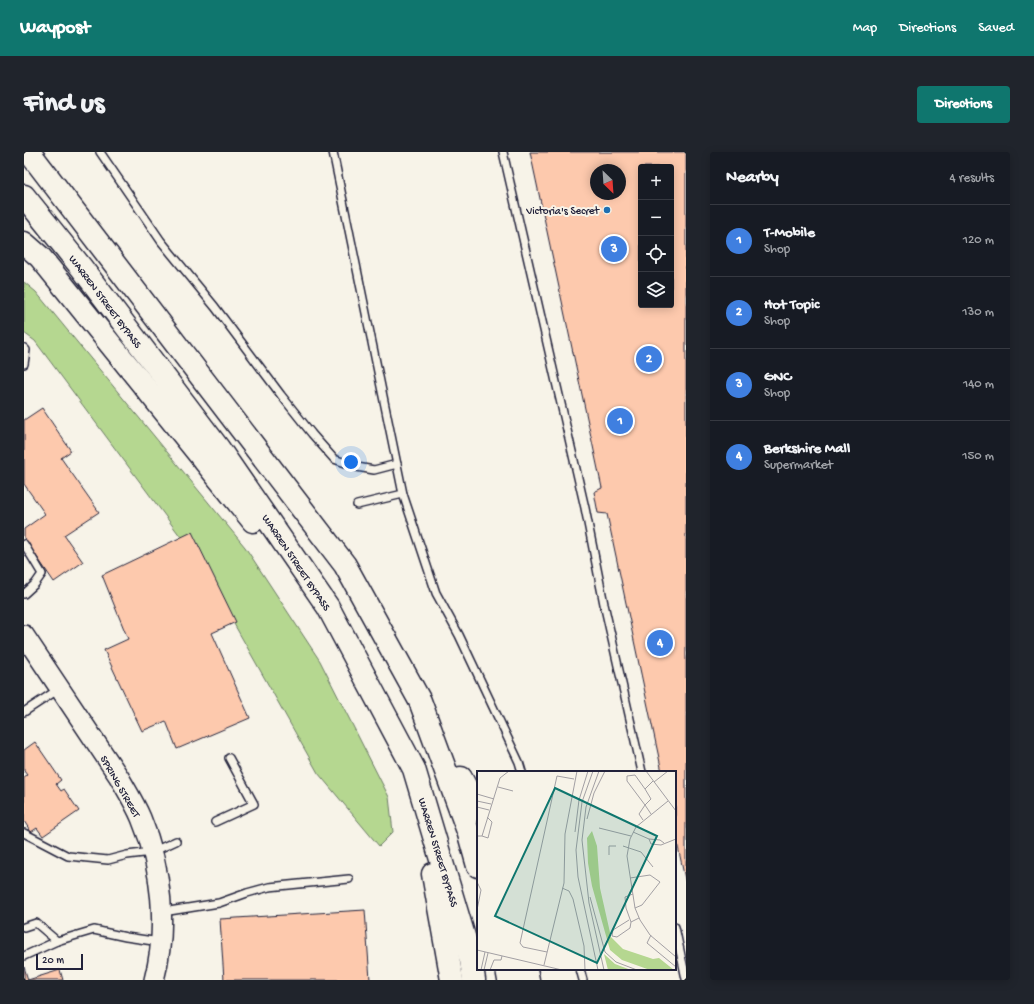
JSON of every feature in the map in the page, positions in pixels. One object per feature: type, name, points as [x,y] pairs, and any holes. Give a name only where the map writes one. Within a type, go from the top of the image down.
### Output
[{"type":"highway","points":[[29,152],[345,564],[477,808]]},
{"type":"highway","name":"WARREN STREET BYPASS","points":[[24,196],[81,267],[219,449],[328,607],[414,768],[471,960],[474,980]]},
{"type":"highway","points":[[24,243],[40,257],[264,534],[328,607]]},
{"type":"highway","points":[[420,702],[469,834],[477,862]]},
{"type":"highway","points":[[414,768],[452,980]]},
{"type":"highway","points":[[506,970],[509,980]]},
{"type":"highway","points":[[526,970],[528,980]]},
{"type":"street","name":"SPRING STREET","points":[[24,635],[132,799],[141,818],[157,870],[160,896],[160,942],[154,980]]},
{"type":"lane","points":[[100,152],[161,241],[215,307],[290,406],[334,459],[357,467],[374,470],[396,464]]},
{"type":"lane","points":[[333,152],[403,494],[436,593],[459,635],[519,762],[522,771]]},
{"type":"lane","points":[[503,152],[582,494],[604,604],[642,771]]},
{"type":"lane","points":[[24,348],[26,350],[24,364]]},
{"type":"lane","points":[[357,505],[403,494]]},
{"type":"lane","points":[[24,544],[42,574],[35,584],[24,594]]},
{"type":"lane","points":[[25,711],[60,689]]},
{"type":"lane","points":[[215,822],[254,804],[229,758]]},
{"type":"lane","points":[[24,833],[68,856],[108,860],[127,855],[152,852],[176,841]]},
{"type":"lane","points":[[161,912],[219,903],[269,887],[349,879]]},
{"type":"lane","points":[[24,927],[36,923],[57,941]]},
{"type":"lane","points":[[24,956],[57,941],[94,930],[160,942]]},
{"type":"lane","points":[[676,932],[686,980]]},
{"type":"lane","points":[[580,970],[583,980]]},
{"type":"green space","points":[[24,282],[36,292],[245,547],[320,661],[389,797],[393,832],[379,846],[318,773],[198,560],[35,341],[24,333]]},
{"type":"building","points":[[530,152],[686,152],[686,884],[676,838],[676,771],[662,771],[607,514],[598,513],[594,492],[602,488]]},
{"type":"building","points":[[42,408],[71,451],[61,458],[99,512],[64,535],[83,562],[54,582],[24,538],[24,529],[45,514],[24,484],[24,420]]},
{"type":"building","points":[[192,532],[236,622],[212,633],[250,718],[177,749],[166,721],[142,731],[104,650],[128,639],[102,575]]},
{"type":"building","points":[[35,742],[61,780],[56,784],[61,791],[64,789],[79,811],[43,836],[37,828],[31,832],[24,821],[24,777],[27,775],[24,771],[24,750]]},
{"type":"building","points":[[365,910],[370,980],[224,980],[220,919]]},
{"type":"building","points":[[24,967],[28,980],[24,980]]},
{"type":"building","points":[[60,970],[63,980],[28,980]]},
{"type":"place","name":"Victoria's Secret","points":[[607,210]]},
{"type":"place","name":"GNC","points":[[614,249]]},
{"type":"place","name":"Hot Topic","points":[[649,359]]},
{"type":"place","name":"T-Mobile","points":[[620,421]]},
{"type":"place","name":"Berkshire Mall","points":[[660,643]]}]
